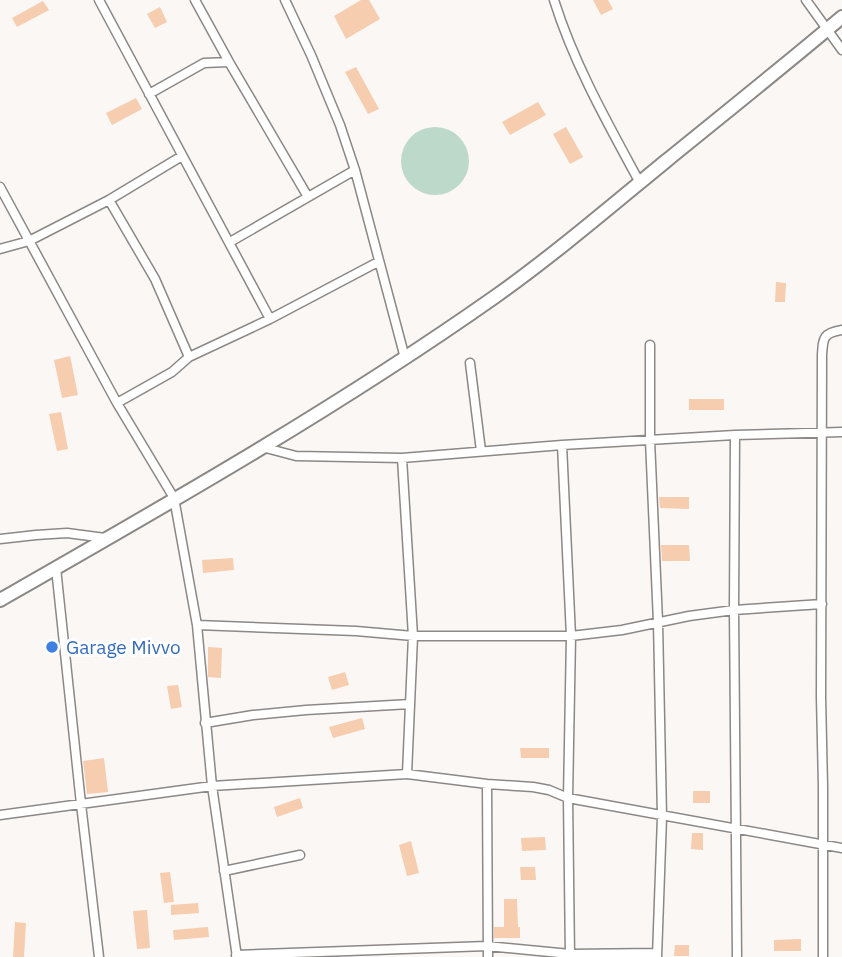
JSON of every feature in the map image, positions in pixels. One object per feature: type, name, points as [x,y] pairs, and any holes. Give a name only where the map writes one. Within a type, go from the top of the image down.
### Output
[{"type":"main road","points":[[0,600],[262,447],[405,358],[536,267],[842,17]]},
{"type":"street","points":[[99,0],[270,319]]},
{"type":"street","points":[[195,0],[308,197]]},
{"type":"street","points":[[285,0],[341,125],[405,358]]},
{"type":"street","points":[[554,0],[578,64],[640,183]]},
{"type":"street","points":[[806,0],[842,50]]},
{"type":"street","points":[[149,94],[204,63],[229,62]]},
{"type":"street","points":[[0,249],[29,241],[109,200],[182,156]]},
{"type":"street","points":[[230,242],[355,170]]},
{"type":"street","points":[[0,187],[117,403],[174,498],[197,625],[212,786],[237,956],[488,946],[570,955],[657,955],[663,817],[650,440],[650,345]]},
{"type":"street","points":[[109,200],[155,279],[189,357]]},
{"type":"street","points":[[117,403],[172,372],[189,357],[270,319],[379,262]]},
{"type":"street","points":[[824,957],[821,697],[823,341],[831,332],[842,330]]},
{"type":"street","points":[[470,363],[481,451]]},
{"type":"street","points":[[262,447],[296,456],[402,458],[562,445],[842,432]]},
{"type":"street","points":[[735,435],[737,957]]},
{"type":"street","points":[[562,445],[572,636],[568,798],[570,955]]},
{"type":"street","points":[[402,458],[413,636],[407,774]]},
{"type":"street","points":[[0,540],[68,533],[108,539]]},
{"type":"street","points":[[56,568],[99,957]]},
{"type":"street","points":[[197,625],[413,636],[572,636],[734,610],[822,604]]},
{"type":"street","points":[[205,723],[306,710],[410,705]]},
{"type":"street","points":[[0,815],[212,786],[407,774],[533,787],[568,798],[842,849]]},
{"type":"street","points":[[487,784],[488,957]]},
{"type":"street","points":[[224,871],[300,855]]},
{"type":"green space","points":[[428,127],[442,127],[454,132],[464,142],[469,161],[464,180],[454,190],[442,195],[428,195],[416,190],[406,180],[401,168],[401,154],[406,142],[416,132]]},
{"type":"building","points":[[361,0],[369,0],[380,19],[346,39],[334,16]]},
{"type":"building","points":[[593,0],[608,0],[613,9],[601,15]]},
{"type":"building","points":[[43,1],[49,10],[17,27],[12,18]]},
{"type":"building","points":[[160,7],[167,22],[155,28],[147,14]]},
{"type":"building","points":[[356,67],[379,109],[368,114],[345,72]]},
{"type":"building","points":[[136,98],[142,109],[112,125],[106,113]]},
{"type":"building","points":[[538,102],[546,115],[510,135],[502,122]]},
{"type":"building","points":[[566,127],[583,157],[570,164],[553,134]]},
{"type":"building","points":[[776,282],[786,283],[785,302],[775,302]]},
{"type":"building","points":[[70,356],[78,395],[62,398],[54,360]]},
{"type":"building","points":[[689,399],[724,399],[724,410],[689,410]]},
{"type":"building","points":[[61,412],[68,449],[57,451],[49,414]]},
{"type":"building","points":[[659,497],[689,497],[689,509],[660,508]]},
{"type":"building","points":[[661,545],[689,545],[690,561],[662,561]]},
{"type":"building","points":[[233,558],[234,570],[203,573],[202,560]]},
{"type":"building","points":[[208,647],[222,648],[221,678],[208,677]]},
{"type":"building","points":[[345,672],[349,685],[332,690],[328,677]]},
{"type":"building","points":[[178,685],[182,707],[171,709],[167,686]]},
{"type":"building","points":[[362,718],[365,729],[333,738],[329,727]]},
{"type":"building","points":[[520,748],[549,748],[549,758],[521,758]]},
{"type":"building","points":[[104,758],[108,792],[87,794],[83,761]]},
{"type":"building","points":[[693,791],[710,791],[710,803],[693,803]]},
{"type":"building","points":[[300,798],[303,808],[277,817],[274,807]]},
{"type":"building","points":[[692,833],[703,833],[703,850],[691,849]]},
{"type":"building","points":[[545,837],[546,850],[522,851],[521,838]]},
{"type":"building","points":[[411,841],[419,873],[407,876],[399,845]]},
{"type":"building","points":[[520,867],[535,867],[536,880],[521,880]]},
{"type":"building","points":[[170,872],[174,902],[164,903],[160,873]]},
{"type":"building","points":[[504,899],[517,899],[520,938],[494,938],[494,927],[504,927]]},
{"type":"building","points":[[198,903],[199,913],[171,915],[171,905]]},
{"type":"building","points":[[147,910],[150,948],[137,949],[133,911]]},
{"type":"building","points":[[15,922],[26,923],[24,957],[13,957]]},
{"type":"building","points":[[208,927],[209,937],[174,940],[173,930]]},
{"type":"building","points":[[801,939],[801,951],[774,951],[774,940]]},
{"type":"building","points":[[675,945],[689,945],[689,956],[674,956]]},
{"type":"place","name":"Garage Mivvo","points":[[52,647]]}]
